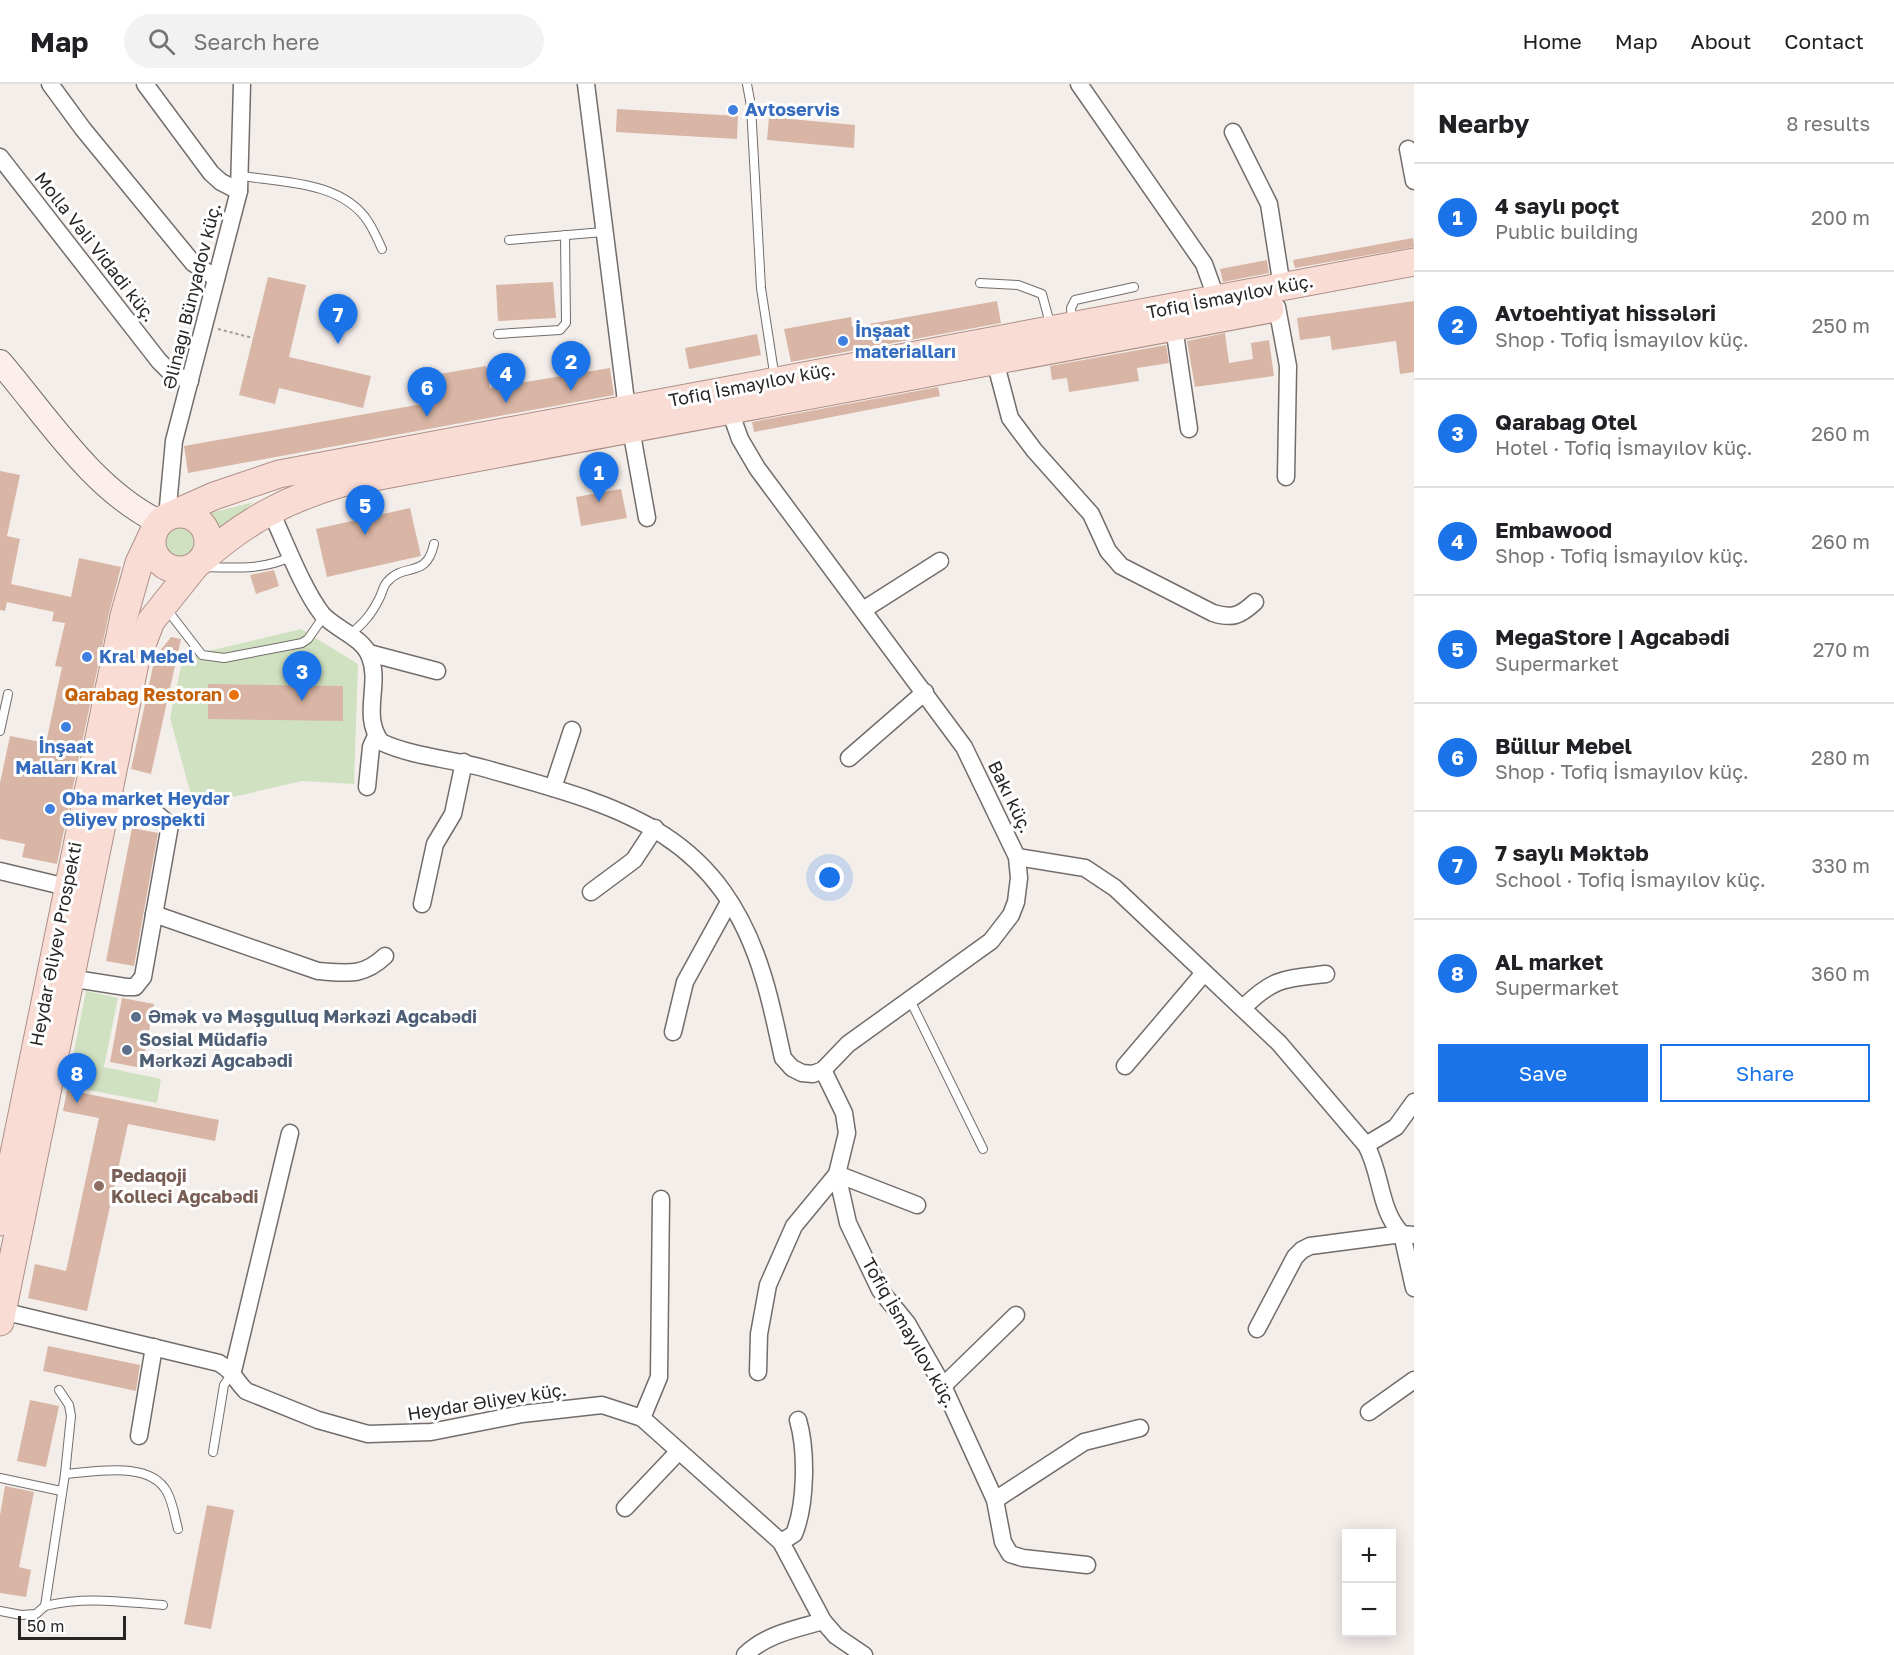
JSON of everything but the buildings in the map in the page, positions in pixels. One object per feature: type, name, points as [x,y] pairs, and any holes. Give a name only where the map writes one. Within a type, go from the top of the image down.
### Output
[{"type":"main road","name":"Tofiq İsmayılov küç.","points":[[1280,297],[1414,262]]},
{"type":"main road","points":[[1,1316],[69,978],[77,889],[104,805],[135,663],[143,637],[163,604],[199,563],[230,535],[270,510],[309,493],[342,483],[629,419],[730,411],[913,366],[995,361],[1174,327],[1219,309],[1280,297],[1414,281]]},
{"type":"main road","name":"Tofiq İsmayılov küç.","points":[[160,523],[235,488],[279,474],[629,419],[776,380],[913,366],[1062,328],[1219,309]]},
{"type":"main road","points":[[186,514],[202,524],[208,542],[199,563],[180,570],[171,569],[158,560],[152,545],[160,523],[186,514]]},
{"type":"main road","name":"Heydar Əliyev Prospekti","points":[[0,1222],[77,889],[124,616],[139,563],[160,523]]},
{"type":"street","points":[[50,84],[83,129],[193,263],[216,278]]},
{"type":"street","points":[[145,84],[211,173],[221,182],[240,183]]},
{"type":"street","name":"Əlinağı Bünyadov küç.","points":[[160,523],[174,441],[240,183],[242,84]]},
{"type":"street","points":[[586,84],[603,232],[629,419],[647,518]]},
{"type":"street","points":[[1079,84],[1204,264],[1219,309]]},
{"type":"street","points":[[1233,132],[1269,204],[1288,366],[1286,477]]},
{"type":"street","points":[[1408,149],[1414,181]]},
{"type":"street","name":"Molla Vəli Vidadi küç.","points":[[0,157],[159,361],[171,373],[190,381]]},
{"type":"street","points":[[1174,327],[1189,429]]},
{"type":"street","points":[[995,361],[1010,418],[1034,450],[1091,514],[1100,528],[1108,551],[1121,566],[1213,613],[1228,618],[1241,615],[1255,602]]},
{"type":"street","points":[[2,368],[110,490],[135,510],[160,523]]},
{"type":"street","name":"Bakı küç.","points":[[730,411],[740,439],[757,468],[964,747],[1017,857],[1064,863],[1099,875],[1279,1043],[1366,1145],[1373,1157],[1389,1218],[1408,1235],[1414,1288]]},
{"type":"street","points":[[270,510],[313,601],[324,616],[349,634],[369,653],[373,665],[371,719],[376,736],[389,746],[464,762],[553,788],[635,817],[655,828],[700,862],[729,902],[750,941],[764,978],[783,1058],[792,1068],[802,1073],[813,1074],[823,1070],[848,1044],[991,941],[1002,929],[1016,902],[1019,878],[1017,857]]},
{"type":"street","points":[[863,610],[940,561]]},
{"type":"street","points":[[369,653],[437,671]]},
{"type":"street","points":[[849,758],[925,692]]},
{"type":"street","points":[[553,788],[572,730]]},
{"type":"street","points":[[367,788],[370,747],[376,736]]},
{"type":"street","points":[[422,904],[435,844],[453,814],[464,762]]},
{"type":"street","points":[[69,978],[135,987],[143,977],[170,825],[157,814],[104,805]]},
{"type":"street","points":[[591,892],[634,861],[655,828]]},
{"type":"street","points":[[0,871],[77,889]]},
{"type":"street","points":[[673,1032],[685,982],[729,902]]},
{"type":"street","points":[[154,914],[318,971],[347,973],[372,968],[385,956]]},
{"type":"street","points":[[1125,1066],[1204,973]]},
{"type":"street","points":[[1244,1008],[1270,984],[1283,979],[1326,974]]},
{"type":"street","name":"Tofiq İsmayılov küç.","points":[[823,1070],[844,1113],[847,1133],[837,1174],[848,1223],[880,1290],[907,1323],[943,1386],[995,1500],[1003,1542],[1010,1554],[1023,1558],[1087,1565]]},
{"type":"street","points":[[1366,1145],[1396,1127],[1414,1102]]},
{"type":"street","points":[[233,1371],[290,1133]]},
{"type":"street","points":[[758,1372],[759,1334],[768,1285],[794,1226],[837,1174],[917,1205]]},
{"type":"street","points":[[642,1418],[659,1377],[661,1199]]},
{"type":"street","points":[[1257,1329],[1295,1257],[1302,1250],[1310,1246],[1408,1235]]},
{"type":"street","points":[[943,1386],[1016,1315]]},
{"type":"street","name":"Heydar Əliyev küç.","points":[[1,1316],[154,1347],[219,1363],[233,1371],[237,1382],[246,1391],[318,1420],[368,1434],[431,1432],[522,1414],[602,1405],[642,1418],[781,1542],[823,1621],[855,1653]]},
{"type":"street","points":[[139,1436],[154,1347]]},
{"type":"street","points":[[1369,1412],[1414,1380]]},
{"type":"street","points":[[781,1542],[794,1534],[801,1518],[803,1456],[802,1435],[798,1420]]},
{"type":"street","points":[[995,1500],[1084,1442],[1140,1428]]},
{"type":"street","points":[[625,1508],[679,1451]]},
{"type":"street","points":[[745,1655],[770,1637],[823,1621]]},
{"type":"lane","points":[[747,84],[752,106],[761,288],[776,380]]},
{"type":"lane","points":[[240,183],[313,186],[349,202],[369,222],[382,249]]},
{"type":"lane","points":[[509,240],[603,232]]},
{"type":"lane","points":[[498,334],[560,330],[566,323],[565,235]]},
{"type":"lane","points":[[980,283],[1018,285],[1042,294],[1062,328]]},
{"type":"lane","points":[[1062,328],[1075,300],[1134,287]]},
{"type":"lane","points":[[349,634],[365,622],[387,582],[402,573],[420,568],[431,559],[434,544]]},
{"type":"lane","points":[[199,563],[245,569],[279,562],[292,555]]},
{"type":"lane","points":[[163,604],[202,655],[211,658],[224,658],[302,643],[308,639],[324,616]]},
{"type":"lane","points":[[0,731],[8,694]]},
{"type":"lane","points":[[910,1000],[983,1149]]},
{"type":"lane","points":[[213,1452],[224,1385],[233,1371]]},
{"type":"lane","points":[[45,1606],[65,1474],[71,1416],[69,1405],[59,1390]]},
{"type":"lane","points":[[65,1474],[115,1470],[139,1473],[157,1480],[168,1493],[178,1529]]},
{"type":"lane","points":[[0,1478],[61,1491]]},
{"type":"lane","points":[[0,1611],[21,1616],[36,1614],[45,1606],[66,1601],[93,1599],[163,1605]]},
{"type":"path","points":[[204,326],[253,338]]},
{"type":"green space","points":[[254,502],[217,532],[206,514]]},
{"type":"green space","points":[[178,526],[190,530],[194,542],[190,554],[178,558],[166,554],[162,542],[166,530]]},
{"type":"green space","points":[[301,629],[358,664],[354,784],[302,781],[194,806],[170,718],[183,657]]},
{"type":"green space","points":[[86,991],[118,998],[104,1067],[161,1079],[157,1103],[67,1086]]},
{"type":"place","name":"Avtoservis","points":[[733,110]]},
{"type":"place","name":"İnşaat materialları","points":[[843,341]]},
{"type":"place","name":"7 saylı Məktəb","points":[[338,344]]},
{"type":"place","name":"Avtoehtiyat hissələri","points":[[571,391]]},
{"type":"place","name":"Embawood","points":[[506,403]]},
{"type":"place","name":"Büllur Mebel","points":[[427,417]]},
{"type":"place","name":"4 saylı poçt","points":[[599,502]]},
{"type":"place","name":"MegaStore | Ağcabədi","points":[[365,535]]},
{"type":"place","name":"Kral Mebel","points":[[87,657]]},
{"type":"place","name":"Qarabağ Restoran","points":[[234,695]]},
{"type":"place","name":"Qarabağ Otel","points":[[302,701]]},
{"type":"place","name":"İnşaat Malları Kral","points":[[66,727]]},
{"type":"place","name":"Oba market Heydər Əliyev prospekti","points":[[50,809]]},
{"type":"place","name":"Əmək və Məşğulluq Mərkəzi Ağcabədi","points":[[136,1017]]},
{"type":"place","name":"Sosial Müdafiə Mərkəzi Ağcabədi","points":[[127,1050]]},
{"type":"place","name":"AL market","points":[[77,1103]]},
{"type":"place","name":"Pedaqoji Kolleci Ağcabədi","points":[[99,1186]]}]
